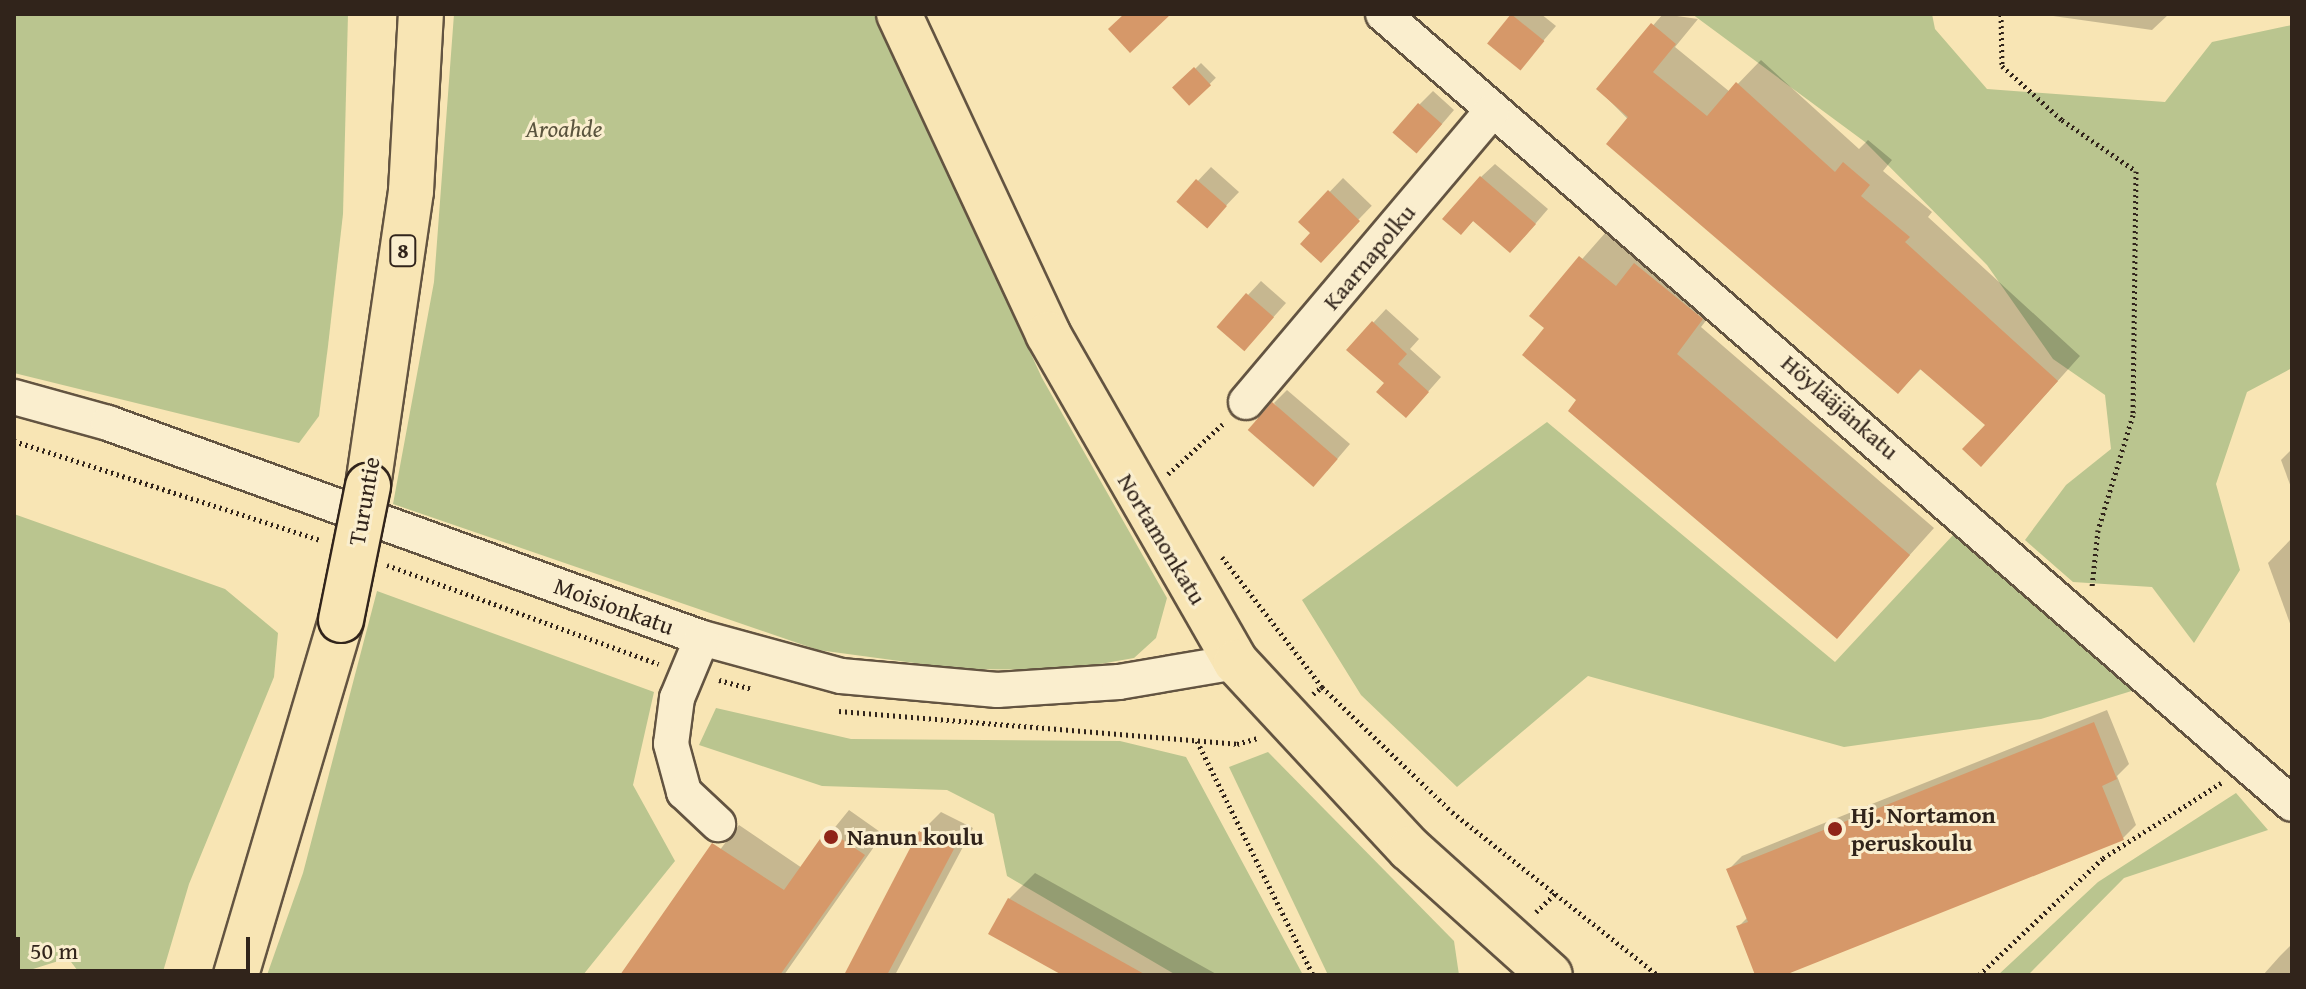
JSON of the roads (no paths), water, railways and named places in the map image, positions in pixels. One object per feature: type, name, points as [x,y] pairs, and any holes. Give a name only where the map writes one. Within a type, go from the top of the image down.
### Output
[{"type":"main road","name":"Turuntie","points":[[236,975],[341,620],[368,486],[411,191],[421,14]]},
{"type":"main road","name":"Nortamonkatu","points":[[899,14],[1028,295],[1159,482],[1236,662],[1410,849],[1550,975]]},
{"type":"street","name":"Höylääjänkatu","points":[[1383,14],[2250,764],[2292,804]]},
{"type":"street","name":"Kaarnapolku","points":[[1246,402],[1492,111]]},
{"type":"street","name":"Moisionkatu","points":[[14,397],[108,423],[702,638],[841,676],[997,690],[1119,682],[1236,662]]},
{"type":"street","points":[[702,638],[677,698],[671,744],[684,792],[718,824]]},
{"type":"place","name":"Hj. Nortamon peruskoulu","points":[[1835,829]]},
{"type":"place","name":"Nanun koulu","points":[[831,837]]},
{"type":"park label","name":"Aroahde","points":[[564,129]]}]
